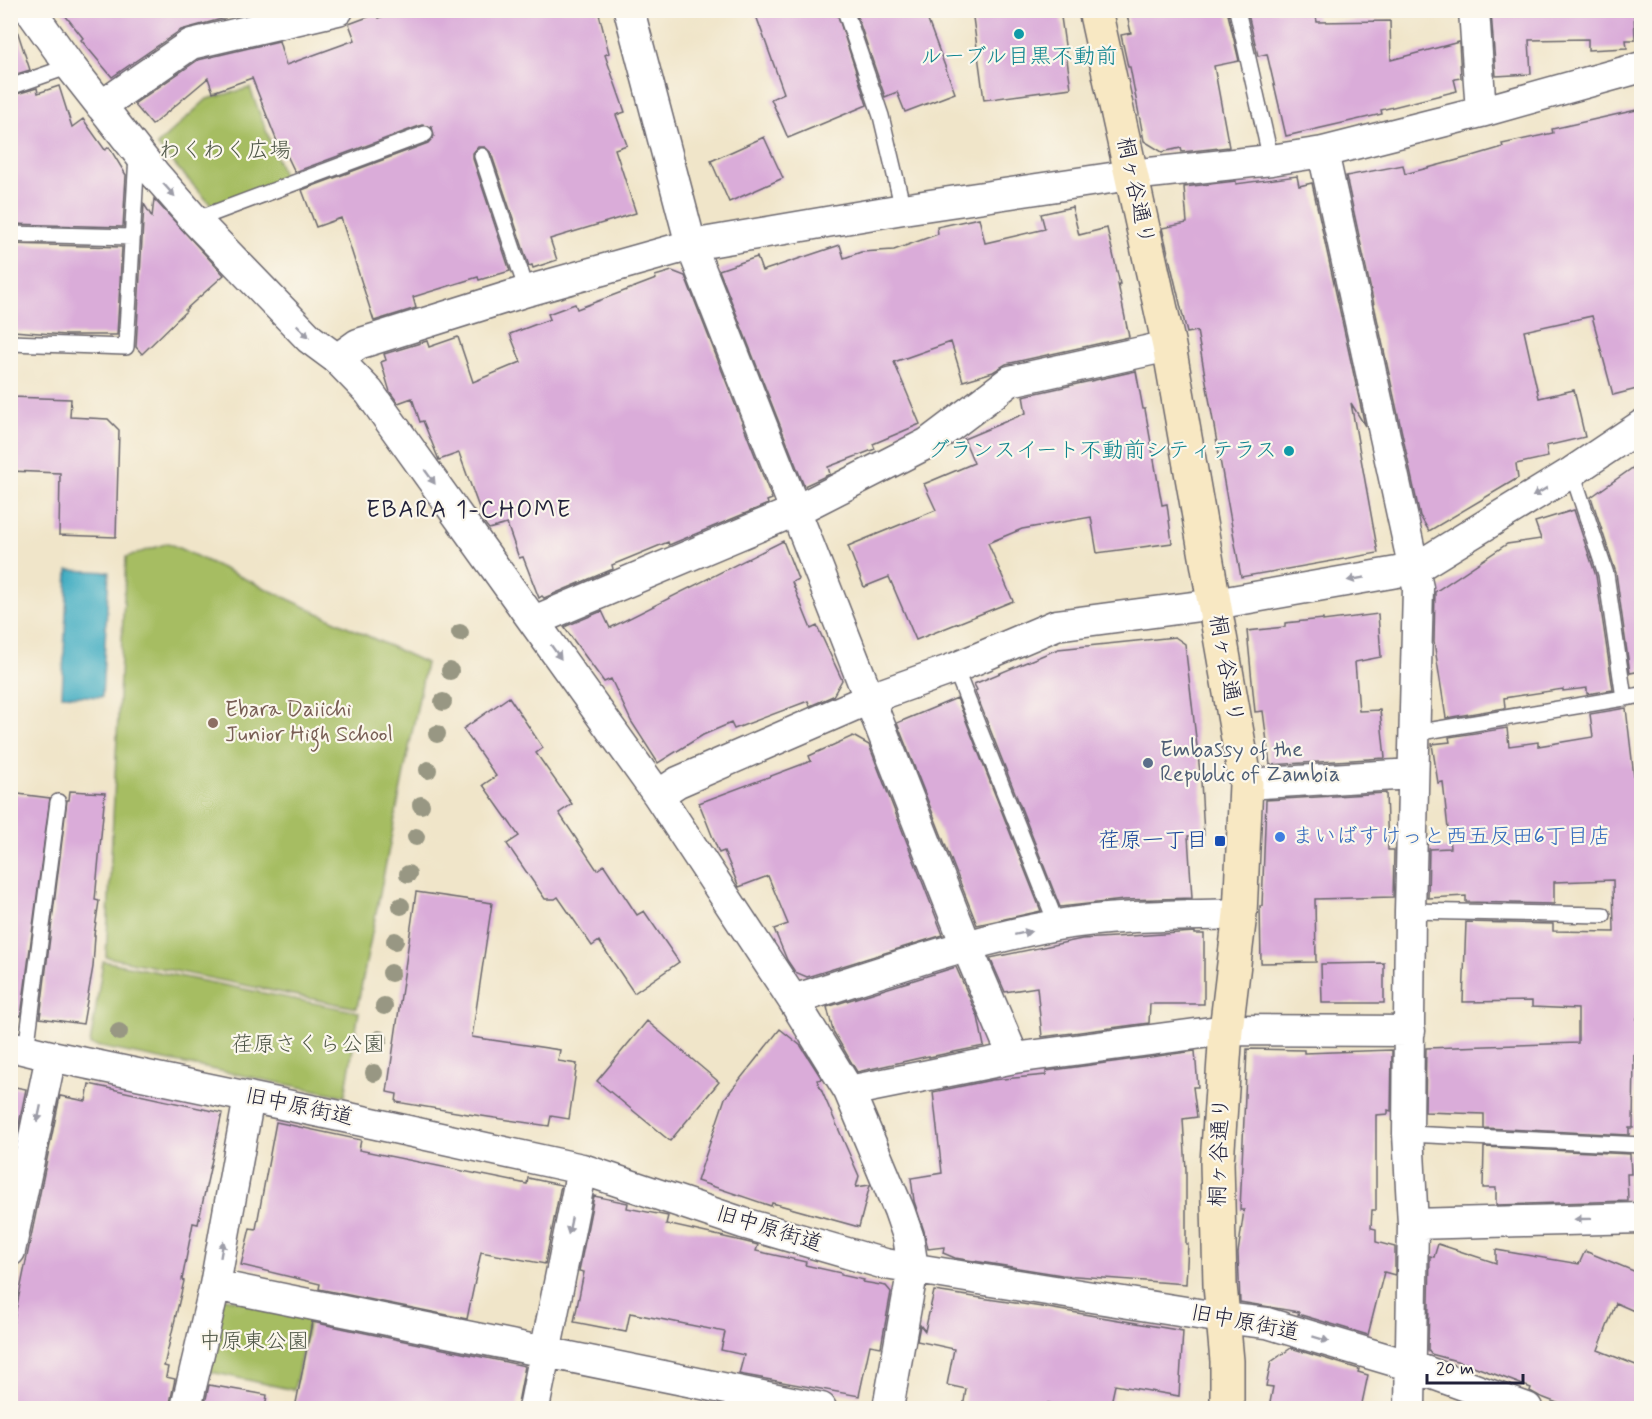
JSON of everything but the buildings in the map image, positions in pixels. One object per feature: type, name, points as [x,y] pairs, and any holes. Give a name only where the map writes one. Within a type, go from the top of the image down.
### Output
[{"type":"street","points":[[30,10],[137,152],[195,220],[310,339],[337,359],[369,392],[658,795],[793,1000],[849,1091],[899,1210],[908,1236],[913,1268],[888,1408]]},
{"type":"street","points":[[102,106],[190,44],[338,10]]},
{"type":"street","points":[[629,10],[691,245],[871,698],[966,945],[1014,1058]]},
{"type":"street","name":"桐ヶ谷通り","points":[[1095,10],[1169,346],[1246,784],[1240,914],[1227,1030],[1217,1163],[1220,1285],[1227,1361],[1227,1408]]},
{"type":"street","points":[[1473,10],[1481,112]]},
{"type":"street","points":[[337,359],[358,344],[527,291],[691,245],[903,209],[1131,175],[1323,152],[1481,112],[1641,67]]},
{"type":"street","points":[[1323,152],[1418,588],[1410,910],[1408,1134],[1413,1224],[1410,1408]]},
{"type":"street","points":[[534,621],[795,511],[928,443],[1010,381],[1169,346]]},
{"type":"street","points":[[658,795],[678,782],[871,698],[955,668],[1056,625],[1215,604],[1414,569],[1572,472],[1641,425]]},
{"type":"street","points":[[1246,784],[1413,774]]},
{"type":"street","points":[[793,1000],[966,945],[1057,925],[1102,919],[1240,914]]},
{"type":"street","points":[[849,1091],[1014,1058],[1227,1030],[1410,1031]]},
{"type":"street","points":[[10,1251],[29,1051]]},
{"type":"street","name":"旧中原街道","points":[[29,1051],[249,1096],[582,1169],[744,1223],[885,1264],[1267,1323],[1411,1366],[1527,1408]]},
{"type":"street","points":[[186,1408],[215,1285],[249,1096]]},
{"type":"street","points":[[534,1408],[543,1353],[582,1169]]},
{"type":"street","points":[[1413,1224],[1641,1218]]},
{"type":"street","points":[[215,1285],[821,1408]]},
{"type":"lane","points":[[845,10],[881,116],[903,209]]},
{"type":"lane","points":[[1237,10],[1271,160]]},
{"type":"lane","points":[[10,87],[70,66]]},
{"type":"lane","points":[[195,220],[424,134]]},
{"type":"lane","points":[[10,344],[126,347],[137,152]]},
{"type":"lane","points":[[482,156],[527,291]]},
{"type":"lane","points":[[10,234],[132,237]]},
{"type":"lane","points":[[1572,472],[1606,574],[1624,698]]},
{"type":"lane","points":[[955,668],[1057,925]]},
{"type":"lane","points":[[1415,733],[1641,695]]},
{"type":"lane","points":[[29,1051],[58,802]]},
{"type":"lane","points":[[1410,910],[1603,915]]},
{"type":"lane","points":[[1408,1134],[1641,1145]]},
{"type":"green space","name":"わくわく広場","points":[[250,88],[285,180],[213,207],[157,145],[207,99]]},
{"type":"green space","name":"Ebara Daiichi Junior High School","points":[[168,543],[426,663],[357,1008],[106,957],[126,557]]},
{"type":"green space","name":"荏原さくら公園","points":[[103,961],[359,1012],[345,1096],[90,1045]]},
{"type":"green space","name":"中原東公園","points":[[221,1297],[310,1316],[294,1390],[206,1371]]},
{"type":"water","points":[[68,570],[109,572],[102,697],[62,695]]},
{"type":"place","name":"ルーブル目黒不動前","points":[[1019,34]]},
{"type":"place","name":"グランスイート不動前シティテラス","points":[[1289,451]]},
{"type":"place","name":"Ebara Daiichi Junior High School","points":[[213,723]]},
{"type":"place","name":"Embassy of the Republic of Zambia","points":[[1148,763]]},
{"type":"place","name":"まいばすけっと西五反田6丁目店","points":[[1280,837]]},
{"type":"place","name":"荏原一丁目","points":[[1220,841]]},
{"type":"district","name":"EBARA 1-CHOME","points":[[469,510]]}]
